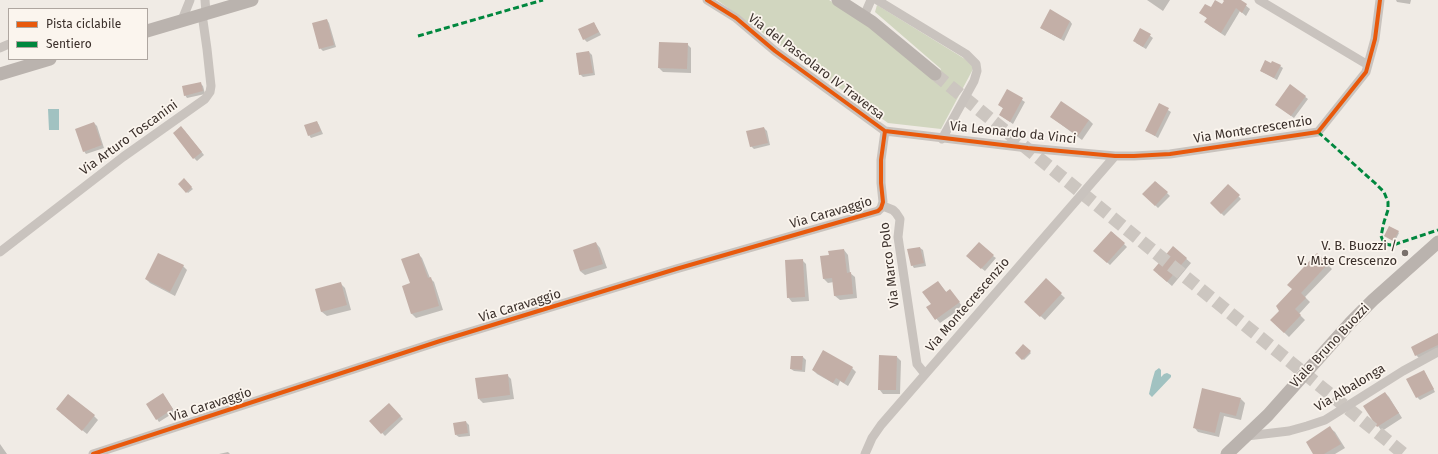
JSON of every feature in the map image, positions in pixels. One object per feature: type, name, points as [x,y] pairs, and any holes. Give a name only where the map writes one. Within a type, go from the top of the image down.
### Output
[{"type":"main road","points":[[148,30],[252,0]]},
{"type":"main road","points":[[838,0],[864,16],[935,74]]},
{"type":"main road","points":[[0,74],[47,60]]},
{"type":"main road","name":"Viale Bruno Buozzi","points":[[1227,454],[1268,415],[1351,322],[1373,300],[1438,242]]},
{"type":"street","points":[[182,20],[190,0]]},
{"type":"street","name":"Via Arturo Toscanini","points":[[0,252],[117,162],[206,99],[211,86],[204,14],[205,0]]},
{"type":"street","name":"Via del Pascolaro IV Traversa","points":[[707,0],[736,18],[775,51],[885,131],[942,139]]},
{"type":"street","points":[[864,16],[871,0]]},
{"type":"street","name":"Via Leonardo da Vinci","points":[[877,0],[966,54],[976,64],[977,71],[974,81],[942,139],[1115,156]]},
{"type":"street","points":[[1258,0],[1368,64]]},
{"type":"street","name":"Via Montecrescenzio","points":[[865,454],[877,429],[1115,156],[1170,154],[1318,132],[1366,72],[1375,39],[1380,0]]},
{"type":"street","name":"Via Caravaggio","points":[[93,454],[455,337],[684,266],[878,211],[882,206],[881,160],[885,131]]},
{"type":"street","name":"Via Marco Polo","points":[[882,206],[893,210],[900,219],[898,237],[917,364],[925,374]]},
{"type":"street","name":"Via Albalonga","points":[[1247,436],[1289,431],[1324,420],[1397,374],[1438,352]]},
{"type":"green space","points":[[717,0],[829,0],[857,17],[934,79],[941,69],[875,12],[877,5],[965,59],[973,66],[972,71],[941,129],[888,123]]},
{"type":"water","points":[[48,109],[59,109],[59,130],[49,130]]},
{"type":"water","points":[[1159,368],[1161,370],[1161,377],[1167,373],[1171,375],[1171,377],[1152,397],[1149,394],[1152,381],[1155,371]]},
{"type":"building","points":[[1215,0],[1222,4],[1224,1],[1223,0],[1241,0],[1247,4],[1242,13],[1236,8],[1221,33],[1204,22],[1207,18],[1199,13],[1205,4],[1211,7]]},
{"type":"building","points":[[1050,9],[1070,21],[1061,39],[1040,28]]},
{"type":"building","points":[[327,19],[334,45],[319,49],[312,23]]},
{"type":"building","points":[[594,22],[599,32],[583,40],[578,29]]},
{"type":"building","points":[[1140,28],[1151,34],[1143,47],[1133,41]]},
{"type":"building","points":[[659,42],[688,43],[687,69],[658,68]]},
{"type":"building","points":[[589,51],[593,73],[579,75],[576,53]]},
{"type":"building","points":[[1265,60],[1281,65],[1274,78],[1260,71]]},
{"type":"building","points":[[201,82],[203,91],[184,96],[182,86]]},
{"type":"building","points":[[1290,84],[1306,96],[1291,116],[1275,105]]},
{"type":"building","points":[[1007,89],[1023,98],[1010,122],[999,115],[1003,108],[998,105]]},
{"type":"building","points":[[1061,101],[1089,120],[1078,136],[1050,117]]},
{"type":"building","points":[[1159,103],[1169,108],[1155,136],[1145,131]]},
{"type":"building","points":[[317,121],[321,131],[308,136],[304,125]]},
{"type":"building","points":[[94,122],[102,145],[83,152],[75,129]]},
{"type":"building","points":[[181,126],[202,152],[193,159],[173,133]]},
{"type":"building","points":[[764,127],[768,143],[750,147],[746,131]]},
{"type":"building","points":[[184,178],[192,187],[186,193],[178,184]]},
{"type":"building","points":[[1155,181],[1168,192],[1155,206],[1142,194]]},
{"type":"building","points":[[1228,184],[1240,195],[1221,214],[1210,203]]},
{"type":"building","points":[[1389,226],[1399,231],[1393,241],[1384,236]]},
{"type":"building","points":[[1111,231],[1125,243],[1107,263],[1093,251]]},
{"type":"building","points":[[596,242],[603,264],[580,271],[573,250]]},
{"type":"building","points":[[979,242],[994,255],[981,269],[966,256]]},
{"type":"building","points":[[1173,246],[1187,258],[1167,282],[1153,270]]},
{"type":"building","points":[[920,247],[924,263],[911,266],[907,249]]},
{"type":"building","points":[[844,249],[847,273],[851,272],[853,294],[834,296],[832,278],[823,279],[820,256],[829,255],[828,251]]},
{"type":"building","points":[[158,253],[184,265],[170,292],[145,279]]},
{"type":"building","points":[[419,253],[428,278],[431,277],[439,306],[411,314],[402,286],[410,283],[401,259]]},
{"type":"building","points":[[1317,253],[1328,264],[1301,293],[1306,298],[1295,309],[1301,315],[1284,333],[1270,320],[1279,311],[1276,306],[1292,289],[1287,285]]},
{"type":"building","points":[[803,259],[805,297],[787,298],[785,260]]},
{"type":"building","points":[[1046,278],[1062,293],[1040,317],[1024,302]]},
{"type":"building","points":[[938,281],[946,292],[950,289],[960,302],[935,320],[926,307],[931,304],[922,292]]},
{"type":"building","points":[[341,282],[347,305],[321,312],[315,289]]},
{"type":"building","points":[[1438,333],[1438,345],[1415,356],[1411,347]]},
{"type":"building","points":[[1023,344],[1031,351],[1022,360],[1015,353]]},
{"type":"building","points":[[823,350],[853,367],[844,383],[836,378],[833,383],[812,370]]},
{"type":"building","points":[[879,355],[897,356],[896,390],[878,390]]},
{"type":"building","points":[[791,356],[803,356],[802,370],[790,369]]},
{"type":"building","points":[[1424,370],[1434,389],[1416,398],[1406,379]]},
{"type":"building","points":[[508,374],[510,395],[478,399],[475,378]]},
{"type":"building","points":[[1202,388],[1241,398],[1236,416],[1220,412],[1215,433],[1193,428]]},
{"type":"building","points":[[1385,392],[1399,413],[1377,427],[1363,406]]},
{"type":"building","points":[[163,393],[173,409],[156,420],[146,404]]},
{"type":"building","points":[[68,394],[95,415],[82,431],[56,409]]},
{"type":"building","points":[[389,403],[401,416],[381,434],[369,421]]},
{"type":"building","points":[[466,421],[468,433],[455,435],[453,423]]},
{"type":"building","points":[[1330,426],[1341,444],[1324,454],[1313,454],[1306,442]]},
{"type":"tunnel","points":[[935,74],[1404,454]]},
{"type":"marked path","points":[[418,36],[543,0]]},
{"type":"marked path","points":[[1318,132],[1384,192],[1388,202],[1388,210],[1381,236],[1386,244],[1396,244],[1438,230]]},
{"type":"cycle path","points":[[707,0],[736,18],[775,51],[885,131],[1028,148],[1115,156],[1170,154],[1318,132],[1366,72],[1375,39],[1380,0]]},
{"type":"cycle path","points":[[93,454],[440,341],[676,269],[878,211],[883,202],[881,160],[885,131]]},
{"type":"place","name":"V. B. Buozzi / V. M.te Crescenzo","points":[[1405,253]]}]
